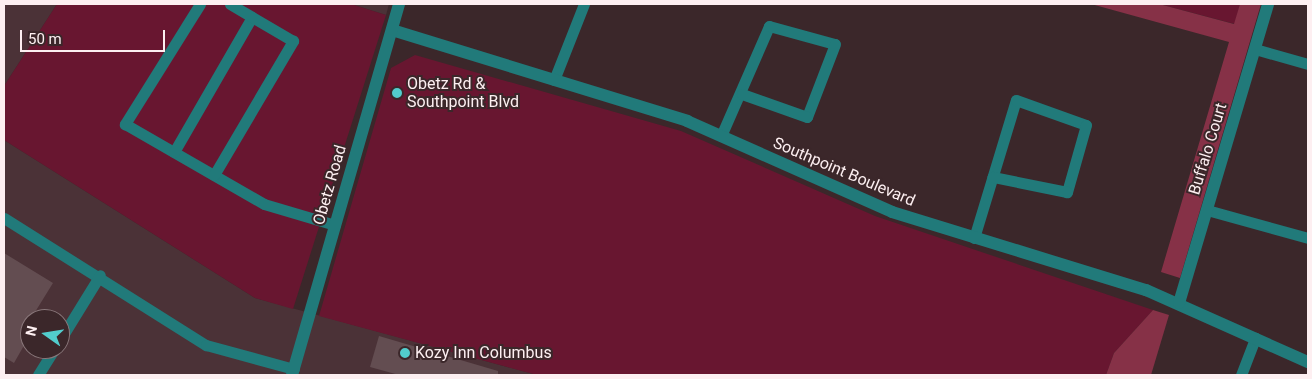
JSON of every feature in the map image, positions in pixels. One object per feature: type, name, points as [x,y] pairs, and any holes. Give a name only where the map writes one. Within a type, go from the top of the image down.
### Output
[{"type":"street","name":"Obetz Road","points":[[293,372],[399,4]]},
{"type":"street","name":"Buffalo Court","points":[[1179,303],[1268,4]]},
{"type":"street","name":"Southpoint Boulevard","points":[[392,30],[687,121],[892,212],[1179,303],[1308,362]]},
{"type":"lane","points":[[200,4],[125,124],[264,204],[335,225]]},
{"type":"lane","points":[[214,176],[293,41],[230,4]]},
{"type":"lane","points":[[554,80],[584,4]]},
{"type":"lane","points":[[174,152],[252,17]]},
{"type":"lane","points":[[721,136],[742,94],[769,26],[835,44],[807,117],[742,94]]},
{"type":"lane","points":[[1255,49],[1308,64]]},
{"type":"lane","points":[[974,238],[1016,100],[1086,125],[1067,192],[993,177]]},
{"type":"lane","points":[[1207,210],[1308,238]]},
{"type":"lane","points":[[4,218],[100,276],[206,345],[293,372]]},
{"type":"lane","points":[[70,324],[100,276]]},
{"type":"lane","points":[[1241,375],[1255,338]]},
{"type":"lane","points":[[38,375],[48,359]]},
{"type":"shaded area","points":[[4,4],[57,4],[4,86]]},
{"type":"shaded area","points":[[57,4],[351,4],[386,15],[293,309],[255,298],[4,140],[4,86]]},
{"type":"shaded area","points":[[351,4],[389,4],[386,15]]},
{"type":"shaded area","points":[[1091,4],[1159,4],[1234,24],[1240,4],[1261,4],[1180,278],[1161,272],[1229,42]]},
{"type":"shaded area","points":[[1159,4],[1240,4],[1235,24]]},
{"type":"shaded area","points":[[415,55],[681,131],[875,216],[1153,310],[1114,353],[1106,375],[537,375],[319,316],[391,68]]},
{"type":"shaded area","points":[[4,140],[255,298],[537,375],[4,375]]},
{"type":"shaded area","points":[[1153,310],[1169,315],[1151,375],[1106,375],[1114,353]]},
{"type":"building","points":[[4,253],[53,283],[37,309],[20,309],[20,352],[14,363],[4,357]]},
{"type":"building","name":"Kozy Inn Columbus","points":[[379,336],[498,371],[498,375],[399,375],[370,367]]},
{"type":"place","name":"Obetz Rd & Southpoint Blvd","points":[[397,93]]},
{"type":"place","name":"Kozy Inn Columbus","points":[[405,353]]}]
